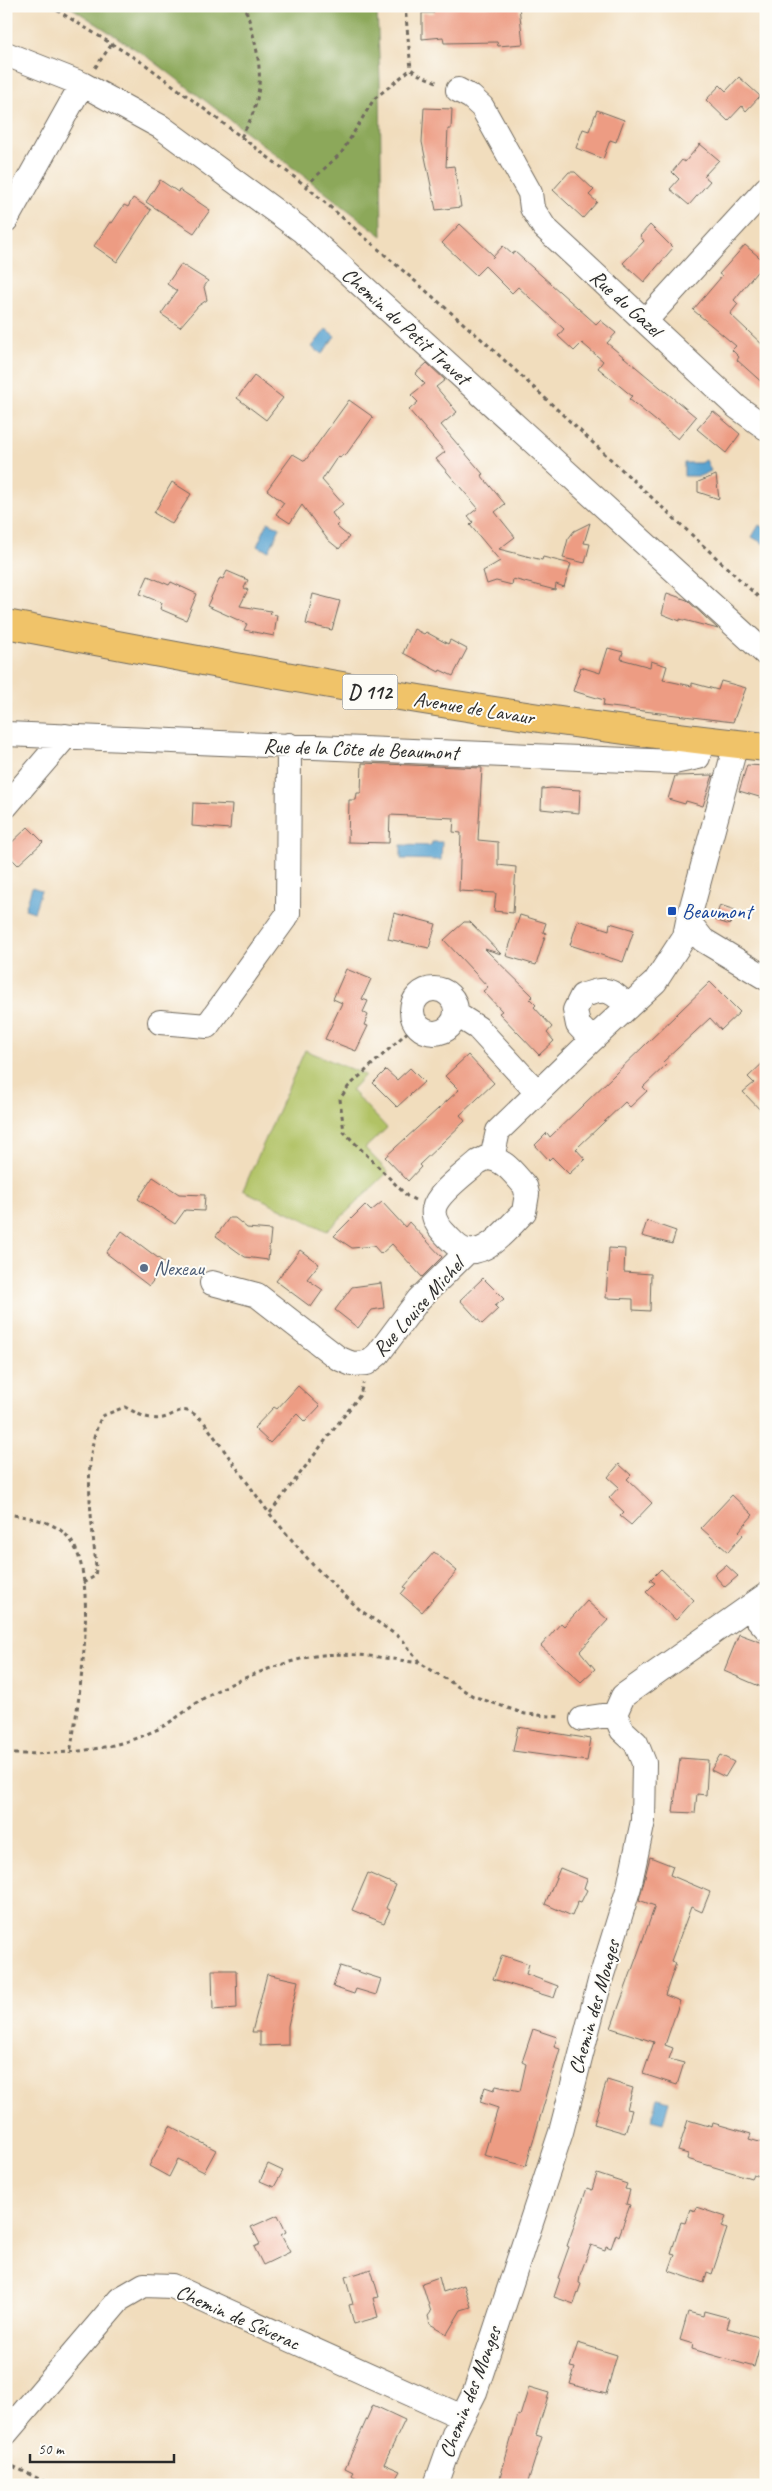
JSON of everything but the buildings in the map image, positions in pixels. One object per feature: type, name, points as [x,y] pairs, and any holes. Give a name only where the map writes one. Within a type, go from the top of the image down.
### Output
[{"type":"main road","name":"Avenue de Lavaur","points":[[6,624],[320,684],[702,741],[766,747]]},
{"type":"street","name":"Chemin du Petit Travet","points":[[6,54],[82,84],[161,127],[301,230],[766,654]]},
{"type":"street","points":[[6,220],[82,84]]},
{"type":"street","name":"Rue du Gazel","points":[[458,90],[472,97],[482,107],[530,193],[537,218],[544,227],[646,320],[737,408],[766,428]]},
{"type":"street","points":[[646,320],[766,189]]},
{"type":"street","name":"Rue de la Côte de Beaumont","points":[[6,734],[674,762],[698,757],[702,741]]},
{"type":"street","points":[[6,806],[66,736]]},
{"type":"street","points":[[434,1209],[439,1198],[478,1162],[492,1158],[498,1131],[655,982],[685,936],[736,744]]},
{"type":"street","points":[[160,1022],[207,1026],[288,914],[289,745]]},
{"type":"street","points":[[688,921],[703,940],[766,978]]},
{"type":"street","points":[[428,989],[443,990],[454,1000],[456,1014],[449,1027],[435,1033],[421,1030],[416,1024],[411,1010],[412,1004],[421,992],[428,989]]},
{"type":"street","points":[[592,1040],[578,1025],[575,1010],[582,996],[599,989],[614,993],[628,1007]]},
{"type":"street","points":[[456,1014],[478,1028],[537,1092]]},
{"type":"street","name":"Rue Louise Michel","points":[[434,1209],[435,1221],[444,1233],[459,1247],[468,1251],[488,1246],[524,1212],[526,1205],[525,1186],[506,1165],[492,1158]]},
{"type":"street","name":"Rue Louise Michel","points":[[212,1283],[257,1295],[338,1358],[352,1364],[366,1362],[378,1354],[420,1299],[466,1256],[468,1251]]},
{"type":"street","points":[[582,1719],[615,1714],[623,1696],[757,1601],[766,1628]]},
{"type":"street","name":"Chemin des Monges","points":[[436,2485],[462,2417],[475,2392],[561,2132],[585,2038],[629,1887],[643,1821],[644,1763],[636,1744],[622,1730],[615,1714]]},
{"type":"street","name":"Chemin de Séverac","points":[[6,2433],[120,2299],[144,2285],[172,2286],[462,2417]]},
{"type":"path","points":[[50,6],[146,65],[306,186],[487,344],[766,604]]},
{"type":"path","points":[[241,137],[257,106],[260,64],[247,13],[242,6]]},
{"type":"path","points":[[405,6],[411,68],[417,74],[458,90]]},
{"type":"path","points":[[82,84],[112,44]]},
{"type":"path","points":[[306,186],[342,152],[374,99],[411,68]]},
{"type":"path","points":[[416,1024],[348,1088],[340,1099],[344,1132],[407,1196],[434,1209]]},
{"type":"path","points":[[269,1513],[360,1395],[366,1362]]},
{"type":"path","points":[[83,1583],[95,1576],[96,1569],[90,1469],[94,1436],[102,1416],[125,1407],[150,1418],[159,1418],[185,1410],[193,1411],[204,1422],[269,1513],[313,1565],[360,1610],[402,1639],[420,1663],[473,1696],[525,1714],[582,1719]]},
{"type":"path","points":[[6,1514],[34,1518],[56,1527],[68,1537],[80,1557],[83,1583],[85,1645],[79,1704],[70,1754]]},
{"type":"path","points":[[6,1754],[70,1754],[109,1746],[156,1730],[216,1692],[260,1673],[310,1657],[343,1654],[420,1663]]},
{"type":"path","points":[[6,2463],[52,2485]]},
{"type":"green space","points":[[69,6],[373,6],[377,10],[380,79],[382,236],[152,60]]},
{"type":"green space","points":[[305,1050],[365,1075],[351,1090],[387,1128],[365,1148],[388,1172],[327,1231],[243,1190]]},
{"type":"water","points":[[326,329],[335,336],[322,354],[312,347]]},
{"type":"water","points":[[706,460],[711,471],[700,476],[684,476],[684,463],[700,463]]},
{"type":"water","points":[[268,522],[280,528],[269,551],[257,546]]},
{"type":"water","points":[[759,525],[766,529],[766,545],[752,537]]},
{"type":"water","points":[[432,842],[442,842],[441,860],[401,859],[401,845],[431,846]]},
{"type":"water","points":[[32,887],[41,890],[34,912],[25,909]]},
{"type":"water","points":[[658,2098],[669,2101],[663,2123],[651,2120]]},
{"type":"place","name":"Beaumont","points":[[672,911]]},
{"type":"place","name":"Nexeau","points":[[144,1268]]}]
